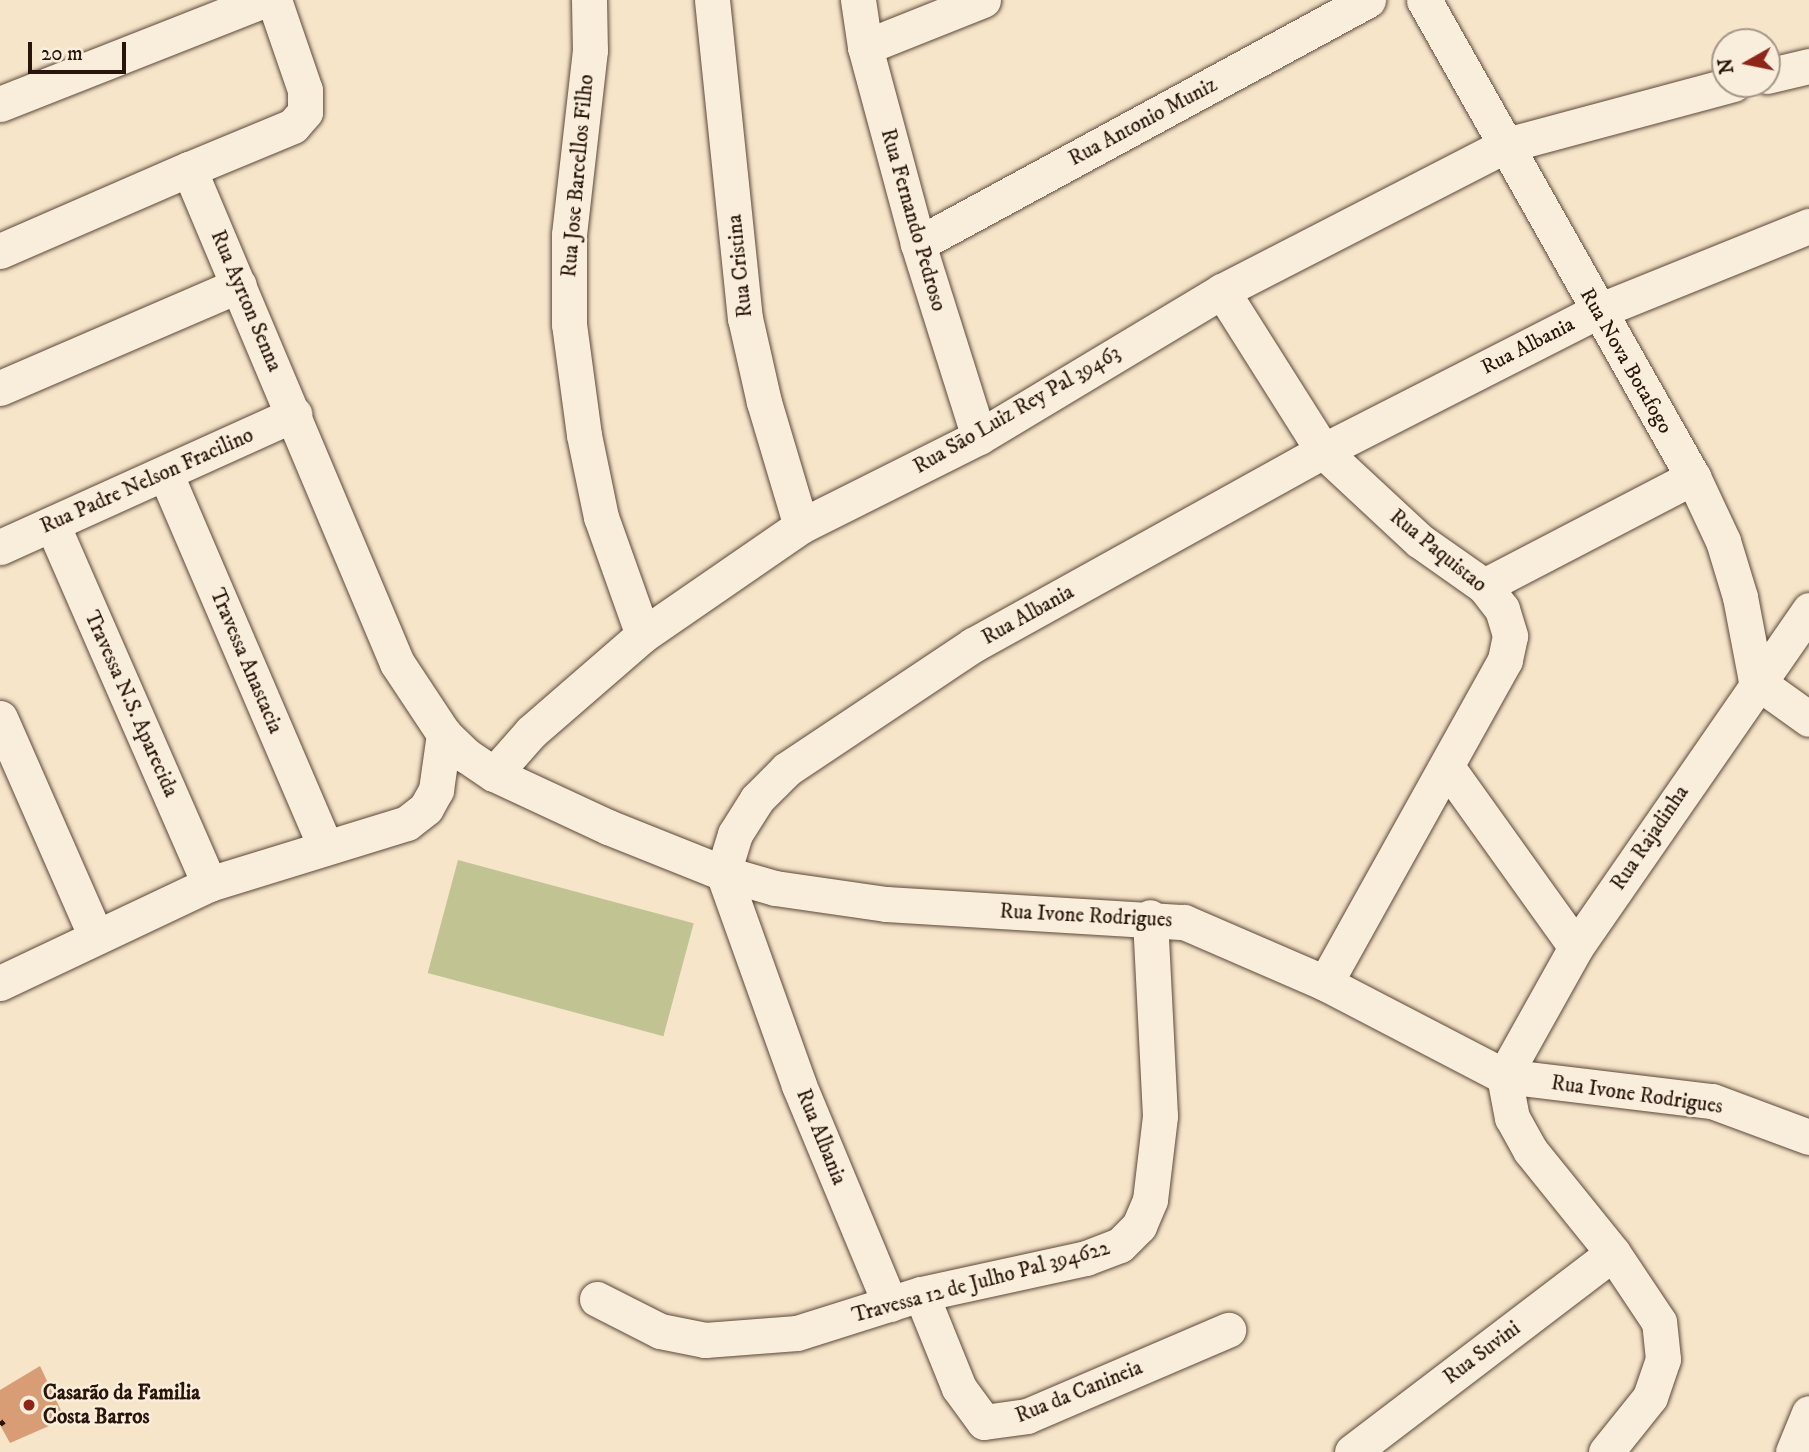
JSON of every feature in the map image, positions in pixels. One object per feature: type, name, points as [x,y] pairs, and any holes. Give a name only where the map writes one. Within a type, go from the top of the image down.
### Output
[{"type":"street","points":[[0,104],[264,0]]},
{"type":"street","points":[[0,251],[293,126],[305,112],[305,90],[274,0]]},
{"type":"street","name":"Rua Jose Barcellos Filho","points":[[589,0],[590,50],[569,235],[569,324],[583,435],[601,516],[643,635]]},
{"type":"street","name":"Rua Cristina","points":[[712,0],[745,318],[764,402],[801,526]]},
{"type":"street","name":"Rua Fernando Pedroso","points":[[858,0],[865,47],[918,244],[979,437]]},
{"type":"street","points":[[865,47],[983,0]]},
{"type":"street","name":"Rua Antonio Muniz","points":[[918,244],[1368,0]]},
{"type":"street","name":"Rua Nova Botafogo","points":[[1424,0],[1596,312],[1693,477],[1723,541],[1740,597],[1756,681]]},
{"type":"street","points":[[1781,73],[1809,66]]},
{"type":"street","name":"Rua Sāo Luiz Rey Pal 39463","points":[[494,774],[531,732],[643,635],[801,526],[979,437],[1222,291],[1506,145],[1711,90]]},
{"type":"street","name":"Rua Ayrton Senna","points":[[189,169],[397,663]]},
{"type":"street","name":"Rua Albania","points":[[905,1299],[799,1085],[723,873],[735,834],[757,799],[787,769],[973,645],[1323,451],[1596,312],[1809,226]]},
{"type":"street","points":[[0,388],[239,285]]},
{"type":"street","name":"Rua Paquistao","points":[[1222,291],[1323,451],[1420,541],[1484,586],[1502,609],[1510,636],[1505,660],[1325,983]]},
{"type":"street","name":"Rua Padre Nelson Fracilino","points":[[0,547],[166,475],[294,414]]},
{"type":"street","name":"Travessa Anastacia","points":[[166,475],[325,846]]},
{"type":"street","points":[[1484,586],[1693,477]]},
{"type":"street","name":"Travessa N.S. Aparecida","points":[[52,524],[209,884]]},
{"type":"street","name":"Rua Rajadinha","points":[[1504,1076],[1576,947],[1756,681],[1809,610]]},
{"type":"street","name":"Rua Ivone Rodrigues","points":[[397,663],[444,734],[494,774],[723,873],[775,888],[886,904],[1150,916],[1184,922],[1230,939],[1325,983],[1504,1076],[1712,1101],[1809,1137]]},
{"type":"street","points":[[1756,681],[1809,719]]},
{"type":"street","points":[[0,718],[96,937]]},
{"type":"street","points":[[0,983],[209,884],[325,846],[407,823],[426,808],[436,790],[444,734]]},
{"type":"street","points":[[1447,767],[1576,947]]},
{"type":"street","name":"Travessa 12 de Julho Pal 394622","points":[[597,1299],[660,1331],[705,1340],[797,1333],[905,1299],[1086,1258],[1120,1245],[1139,1226],[1150,1200],[1160,1116],[1150,916]]},
{"type":"street","points":[[1504,1076],[1512,1118],[1530,1150],[1612,1253],[1659,1322],[1663,1359],[1650,1397],[1606,1452]]},
{"type":"street","name":"Rua Suvini","points":[[1352,1452],[1612,1253]]},
{"type":"street","name":"Rua da Canineia","points":[[905,1299],[959,1388],[984,1422],[1027,1416],[1227,1330]]},
{"type":"street","points":[[1793,1452],[1809,1413]]},
{"type":"green space","points":[[458,860],[694,923],[663,1036],[428,973]]},
{"type":"building","name":"Casarão da Familia Costa Barros","points":[[40,1366],[65,1419],[10,1443],[0,1425],[0,1390]]},
{"type":"place","name":"Casarão da Familia Costa Barros","points":[[29,1405]]}]
